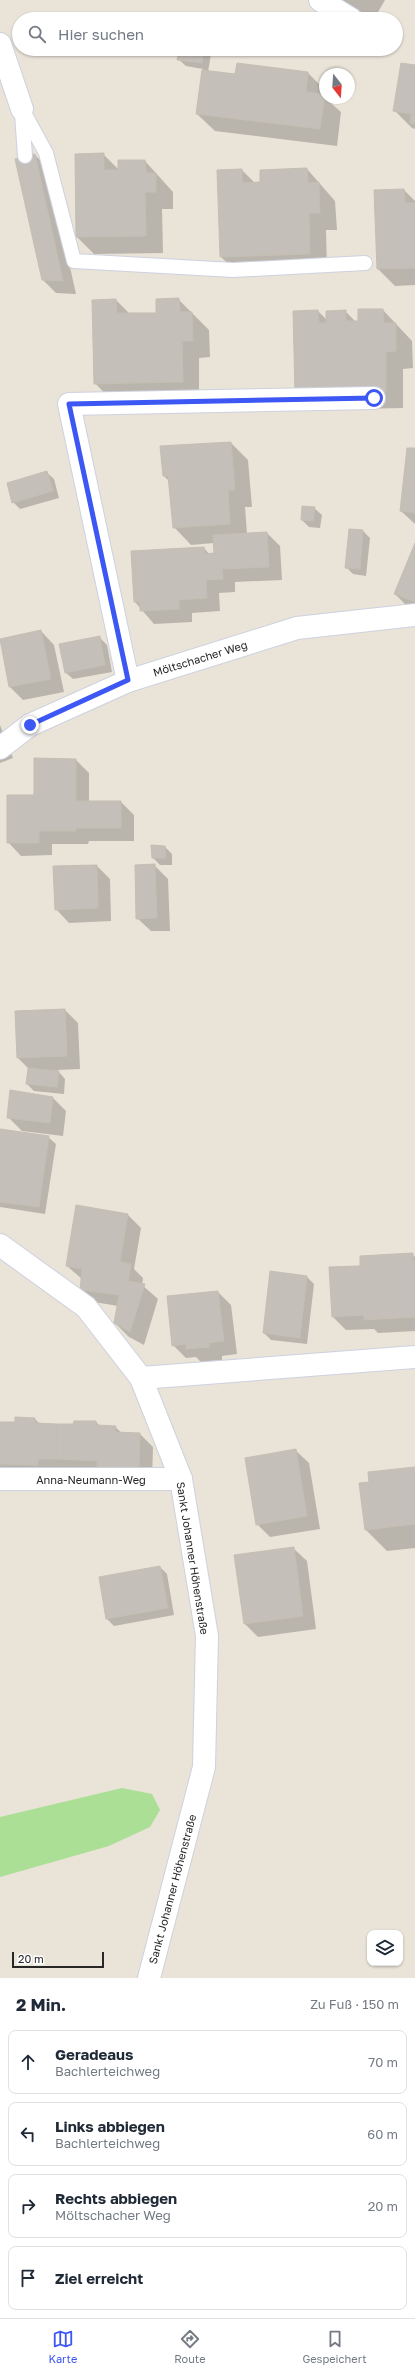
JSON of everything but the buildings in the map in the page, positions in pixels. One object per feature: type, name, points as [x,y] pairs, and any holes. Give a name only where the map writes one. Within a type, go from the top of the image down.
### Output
[{"type":"street","points":[[320,0],[340,12]]},
{"type":"street","points":[[0,44],[22,109]]},
{"type":"street","points":[[128,680],[69,404],[374,398]]},
{"type":"street","name":"Möltschacher Weg","points":[[0,748],[30,725],[128,680],[297,628],[415,615]]},
{"type":"street","name":"Sankt Johanner Höhenstraße","points":[[0,1245],[86,1307],[141,1378],[181,1479],[207,1636],[204,1767],[149,1978]]},
{"type":"street","points":[[141,1378],[415,1357]]},
{"type":"street","name":"Anna-Neumann-Weg","points":[[0,1479],[181,1479]]},
{"type":"lane","points":[[22,109],[25,156]]},
{"type":"lane","points":[[22,109],[46,153],[74,261],[233,270],[365,263]]},
{"type":"green space","points":[[122,1788],[152,1794],[160,1810],[150,1827],[109,1846],[0,1877],[0,1817]]},
{"type":"route","points":[[30,725],[128,680],[69,404],[374,398]]}]
